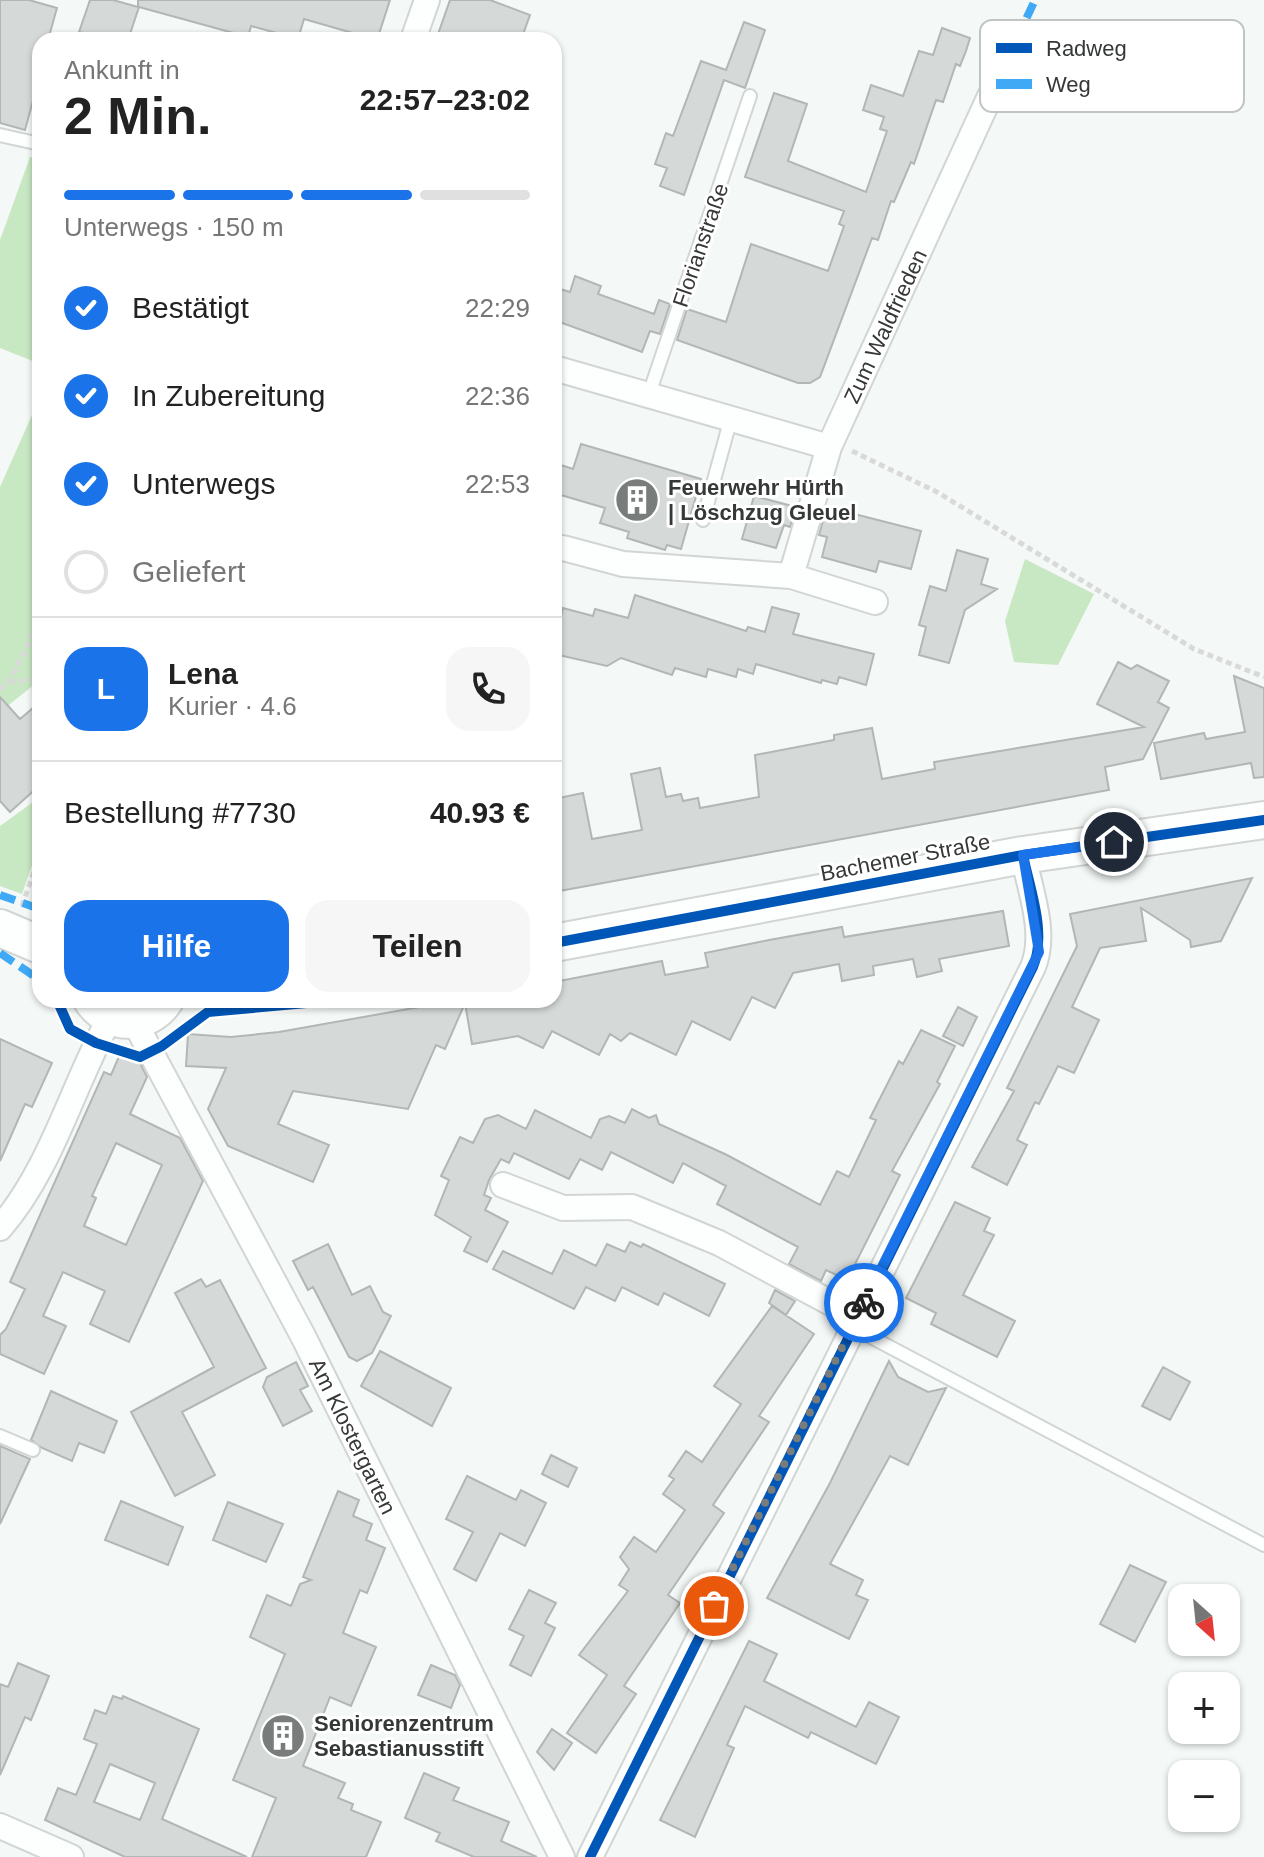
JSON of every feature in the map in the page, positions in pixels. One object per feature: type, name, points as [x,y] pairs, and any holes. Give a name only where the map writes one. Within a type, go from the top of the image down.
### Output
[{"type":"street","points":[[416,32],[427,0]]},
{"type":"street","name":"Zum Waldfrieden","points":[[791,576],[829,447],[983,112]]},
{"type":"street","points":[[562,370],[829,447]]},
{"type":"street","points":[[563,548],[623,564],[791,576],[875,602]]},
{"type":"street","name":"Bachemer Straße","points":[[562,941],[1023,855],[1264,820]]},
{"type":"street","points":[[590,1857],[1039,952],[1023,855]]},
{"type":"street","points":[[0,1228],[13,1213],[44,1158],[112,1013],[149,1016],[157,1008]]},
{"type":"street","name":"Am Klostergarten","points":[[112,1013],[303,1336],[562,1857]]},
{"type":"street","points":[[503,1185],[563,1208],[632,1207],[719,1243],[855,1322]]},
{"type":"street","points":[[0,1826],[71,1857]]},
{"type":"lane","name":"Florianstraße","points":[[649,394],[750,96]]},
{"type":"lane","points":[[0,135],[32,142]]},
{"type":"lane","points":[[703,520],[731,418]]},
{"type":"lane","points":[[855,1322],[1264,1545]]},
{"type":"lane","points":[[0,1436],[33,1450]]},
{"type":"path","points":[[829,447],[847,449],[904,474],[1194,649],[1264,677]]},
{"type":"path","points":[[0,689],[9,682],[32,637]]},
{"type":"path","points":[[9,682],[32,680]]},
{"type":"path","points":[[17,935],[32,882]]},
{"type":"green space","points":[[32,157],[32,361],[0,348],[0,240]]},
{"type":"green space","points":[[32,415],[32,686],[0,712],[0,487]]},
{"type":"green space","points":[[1025,559],[1094,594],[1058,665],[1014,662],[1005,621]]},
{"type":"green space","points":[[32,803],[32,866],[22,894],[0,886],[0,826]]},
{"type":"building","points":[[0,0],[29,0],[57,8],[50,32],[32,32],[32,104],[25,130],[0,123]]},
{"type":"building","points":[[90,0],[113,0],[138,7],[138,0],[390,0],[380,32],[349,32],[304,19],[300,32],[273,32],[251,26],[249,32],[230,32],[139,7],[131,32],[79,32]]},
{"type":"building","points":[[450,0],[490,0],[530,15],[524,32],[439,32]]},
{"type":"building","points":[[744,22],[765,30],[745,88],[724,80],[684,195],[660,186],[667,168],[655,164],[666,133],[673,136],[701,61],[726,70]]},
{"type":"building","points":[[942,28],[970,38],[966,51],[960,66],[956,64],[943,102],[936,100],[914,164],[911,162],[894,202],[891,201],[878,240],[872,238],[820,377],[810,383],[798,383],[677,340],[687,309],[726,322],[751,244],[828,271],[844,226],[839,224],[844,211],[745,177],[774,93],[807,104],[788,161],[866,192],[887,131],[880,129],[884,117],[863,110],[871,85],[903,96],[919,51],[933,55]]},
{"type":"building","points":[[575,276],[601,286],[598,294],[654,314],[659,300],[670,304],[660,334],[650,331],[642,352],[562,323],[562,290],[570,292]]},
{"type":"building","name":"Feuerwehr Hürth | Löschzug Gleuel","points":[[581,444],[701,479],[681,549],[667,545],[665,550],[627,538],[629,532],[600,523],[605,508],[562,495],[562,465],[573,469]]},
{"type":"building","points":[[754,496],[796,507],[790,527],[784,525],[776,548],[742,539]]},
{"type":"building","points":[[827,507],[921,531],[911,569],[879,561],[876,572],[822,557],[827,537],[819,535]]},
{"type":"building","points":[[957,550],[988,559],[981,584],[997,589],[965,610],[949,663],[919,655],[926,627],[919,625],[930,586],[946,591]]},
{"type":"building","points":[[635,595],[746,631],[748,627],[765,632],[772,607],[799,614],[793,634],[874,654],[866,685],[839,677],[837,684],[822,680],[821,683],[756,664],[753,674],[738,669],[736,677],[708,669],[706,677],[675,668],[672,675],[621,658],[607,666],[562,656],[563,608],[593,616],[595,609],[628,618]]},
{"type":"building","points":[[1118,662],[1131,669],[1137,665],[1169,681],[1158,702],[1169,708],[1143,759],[1105,767],[1109,790],[562,891],[562,797],[583,793],[592,839],[642,830],[631,774],[660,768],[666,797],[681,794],[683,801],[698,798],[700,808],[759,797],[755,755],[834,740],[834,735],[872,728],[882,779],[935,769],[934,762],[1144,727],[1097,704]]},
{"type":"building","points":[[1234,676],[1264,688],[1264,777],[1254,778],[1251,763],[1161,779],[1154,743],[1204,733],[1206,739],[1245,732]]},
{"type":"building","points":[[0,697],[20,719],[32,709],[32,792],[10,812],[0,801]]},
{"type":"building","points":[[1252,878],[1221,941],[1191,947],[1190,940],[1141,908],[1146,941],[1100,948],[1072,1007],[1099,1020],[1074,1073],[1058,1066],[1039,1104],[1035,1102],[1017,1140],[1027,1145],[1007,1185],[972,1167],[1014,1091],[1007,1088],[1077,946],[1070,914]]},
{"type":"building","points":[[1003,911],[1009,946],[939,959],[942,971],[917,977],[913,959],[873,966],[874,975],[842,981],[839,964],[793,973],[775,1008],[752,997],[730,1040],[692,1021],[676,1055],[630,1033],[621,1041],[610,1034],[599,1055],[552,1031],[543,1048],[518,1036],[472,1044],[466,1008],[562,1008],[562,980],[662,961],[665,975],[708,967],[705,953],[842,927],[844,937]]},
{"type":"building","points":[[958,1007],[977,1017],[963,1046],[943,1036]]},
{"type":"building","points":[[414,1008],[463,1008],[445,1049],[436,1045],[408,1109],[293,1091],[278,1124],[329,1145],[313,1182],[228,1146],[208,1109],[226,1068],[186,1066],[188,1034],[231,1037],[279,1032]]},
{"type":"building","points":[[921,1030],[955,1046],[937,1082],[940,1084],[892,1171],[900,1175],[847,1280],[826,1270],[821,1281],[789,1264],[798,1247],[717,1204],[726,1186],[683,1163],[673,1183],[611,1152],[602,1170],[580,1159],[569,1179],[514,1153],[509,1163],[501,1159],[484,1195],[491,1198],[485,1210],[508,1222],[487,1262],[464,1251],[471,1237],[435,1215],[449,1180],[441,1176],[460,1137],[473,1143],[485,1119],[498,1115],[526,1129],[535,1110],[591,1138],[600,1119],[609,1116],[625,1123],[632,1109],[649,1118],[656,1115],[659,1124],[727,1155],[820,1205],[837,1171],[849,1177],[876,1120],[870,1118],[899,1061],[903,1064]]},
{"type":"building","points":[[0,1039],[52,1063],[32,1107],[25,1104],[0,1161]]},
{"type":"building","points":[[120,1054],[140,1063],[147,1077],[130,1114],[180,1138],[203,1181],[129,1342],[90,1324],[105,1291],[63,1272],[43,1316],[66,1326],[44,1374],[0,1354],[0,1335],[6,1329],[25,1289],[10,1282],[104,1072],[111,1075]],"holes":[[[116,1143],[162,1165],[126,1245],[84,1226],[96,1198],[92,1196]]]},
{"type":"building","points":[[955,1202],[990,1218],[984,1231],[994,1235],[963,1295],[1015,1321],[997,1357],[931,1324],[936,1313],[906,1298]]},
{"type":"building","points":[[630,1242],[641,1247],[643,1244],[725,1284],[709,1316],[664,1293],[658,1305],[622,1287],[615,1301],[586,1287],[574,1309],[493,1269],[503,1251],[552,1274],[564,1250],[596,1266],[607,1244],[625,1252]]},
{"type":"building","points":[[328,1244],[352,1295],[370,1286],[383,1312],[391,1316],[372,1353],[357,1361],[349,1357],[313,1287],[308,1290],[293,1261]]},
{"type":"building","points":[[201,1279],[206,1287],[220,1280],[266,1368],[182,1412],[215,1475],[175,1496],[131,1412],[214,1367],[175,1293]]},
{"type":"building","points":[[775,1290],[795,1301],[786,1315],[769,1303]]},
{"type":"building","points":[[772,1306],[814,1334],[759,1416],[769,1422],[713,1505],[724,1513],[668,1595],[680,1603],[624,1686],[636,1694],[596,1753],[567,1733],[607,1675],[579,1655],[628,1591],[619,1585],[629,1569],[620,1557],[634,1537],[656,1552],[685,1510],[663,1494],[674,1479],[669,1476],[686,1451],[702,1462],[741,1404],[714,1386]]},
{"type":"building","points":[[380,1351],[451,1388],[432,1426],[361,1386]]},
{"type":"building","points":[[889,1361],[898,1377],[928,1392],[946,1388],[908,1465],[890,1456],[830,1564],[863,1580],[856,1595],[868,1600],[849,1639],[767,1598],[830,1483]]},
{"type":"building","points":[[296,1362],[308,1386],[300,1390],[312,1411],[283,1426],[263,1387],[267,1377]]},
{"type":"building","points":[[1163,1367],[1190,1382],[1170,1420],[1142,1406]]},
{"type":"building","points":[[51,1391],[117,1421],[104,1453],[79,1443],[72,1461],[31,1440]]},
{"type":"building","points":[[0,1446],[30,1459],[0,1524]]},
{"type":"building","points":[[551,1455],[577,1468],[568,1487],[542,1474]]},
{"type":"building","points":[[467,1476],[516,1500],[521,1490],[546,1503],[525,1546],[500,1533],[476,1581],[454,1569],[473,1532],[446,1519]]},
{"type":"building","name":"Seniorenzentrum Sebastianusstift","points":[[338,1491],[359,1500],[353,1516],[372,1524],[366,1540],[385,1548],[367,1593],[360,1590],[343,1633],[376,1647],[351,1706],[330,1697],[303,1766],[345,1783],[338,1798],[353,1804],[351,1810],[381,1822],[366,1857],[252,1857],[276,1798],[233,1780],[285,1654],[250,1637],[267,1595],[291,1606],[300,1584],[311,1580],[303,1577]]},
{"type":"building","points":[[121,1501],[183,1527],[168,1565],[105,1540]]},
{"type":"building","points":[[228,1502],[283,1524],[266,1562],[213,1540]]},
{"type":"building","points":[[1130,1565],[1166,1582],[1135,1642],[1100,1624]]},
{"type":"building","points":[[529,1590],[556,1603],[545,1623],[555,1628],[531,1676],[510,1665],[524,1636],[509,1629]]},
{"type":"building","points":[[749,1641],[777,1654],[764,1681],[856,1727],[869,1702],[899,1717],[876,1764],[811,1732],[808,1738],[745,1706],[727,1745],[734,1748],[695,1837],[660,1820]]},
{"type":"building","points":[[18,1663],[49,1676],[31,1720],[25,1717],[0,1775],[0,1684],[8,1687]]},
{"type":"building","points":[[431,1665],[455,1675],[460,1685],[451,1708],[418,1695]]},
{"type":"building","points":[[113,1696],[122,1699],[123,1696],[199,1729],[162,1819],[247,1857],[125,1857],[45,1820],[58,1788],[76,1795],[97,1744],[84,1739],[95,1710],[106,1714]],"holes":[[[110,1764],[155,1783],[140,1820],[94,1802]]]},
{"type":"building","points":[[552,1729],[572,1743],[554,1770],[537,1752]]},
{"type":"building","points":[[424,1773],[459,1788],[453,1800],[509,1822],[501,1841],[537,1857],[474,1857],[436,1841],[440,1833],[405,1818]]},
{"type":"marked path","points":[[1026,20],[1035,0]]},
{"type":"marked path","points":[[0,895],[32,906]]},
{"type":"marked path","points":[[0,953],[32,975]]},
{"type":"cycle path","points":[[562,941],[1023,855],[1264,820]]},
{"type":"cycle path","points":[[590,1857],[1033,967],[1038,926],[1023,855]]},
{"type":"cycle path","points":[[61,1008],[70,1029],[96,1043],[140,1057],[162,1046],[208,1012],[252,1008]]},
{"type":"way so far","points":[[714,1606],[864,1303]]},
{"type":"place","name":"Feuerwehr Hürth | Löschzug Gleuel","points":[[637,500]]},
{"type":"place","name":"Seniorenzentrum Sebastianusstift","points":[[283,1736]]},
{"type":"route","points":[[864,1303],[1039,952],[1039,937],[1023,855],[1114,842]]}]
